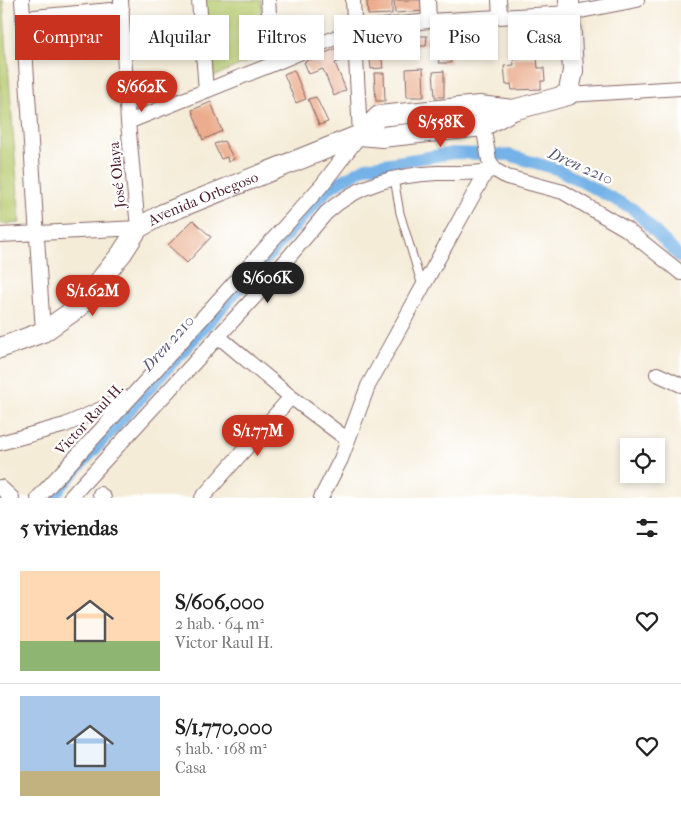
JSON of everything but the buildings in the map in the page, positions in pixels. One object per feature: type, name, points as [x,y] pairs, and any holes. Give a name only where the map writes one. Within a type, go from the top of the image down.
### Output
[{"type":"main road","points":[[568,95],[573,71],[569,7]]},
{"type":"main road","name":"Avenida Orbegoso","points":[[0,348],[43,332],[78,307],[122,253],[138,228],[163,214],[360,135],[380,116],[483,124],[513,110],[568,95]]},
{"type":"street","points":[[22,0],[23,15]]},
{"type":"street","points":[[199,0],[206,91]]},
{"type":"street","points":[[268,0],[274,64]]},
{"type":"street","points":[[353,0],[355,15]]},
{"type":"street","points":[[428,0],[429,21]]},
{"type":"street","points":[[499,0],[500,16]]},
{"type":"street","points":[[420,22],[500,16],[637,0]]},
{"type":"street","points":[[46,15],[121,5]]},
{"type":"street","name":"José Olaya","points":[[121,5],[128,122],[138,228]]},
{"type":"street","points":[[128,122],[334,38]]},
{"type":"street","points":[[26,60],[43,332]]},
{"type":"street","points":[[357,60],[360,135]]},
{"type":"street","points":[[568,95],[681,88]]},
{"type":"street","points":[[321,498],[341,459],[368,386],[490,167],[483,124]]},
{"type":"street","name":"Victor Raul H.","points":[[38,498],[133,396],[322,185],[360,135]]},
{"type":"street","points":[[70,498],[260,291],[330,209],[364,187],[394,178],[490,167],[507,177],[563,192],[626,229],[681,273]]},
{"type":"street","points":[[0,235],[138,228]]},
{"type":"street","points":[[218,336],[291,397],[348,440]]},
{"type":"street","points":[[657,374],[681,385]]},
{"type":"street","points":[[0,443],[65,425],[133,396]]},
{"type":"street","points":[[202,498],[291,397]]},
{"type":"street","points":[[0,487],[12,498]]},
{"type":"lane","points":[[394,178],[400,214],[422,289]]},
{"type":"green space","points":[[0,0],[3,0],[20,223],[0,224]]},
{"type":"green space","points":[[204,0],[261,0],[262,15],[239,15],[239,60],[251,60],[210,78],[209,60],[229,60],[229,15],[205,15]]},
{"type":"waterway","name":"Dren 2210","points":[[51,498],[329,188],[366,167],[453,153],[509,155],[559,170],[633,209],[681,258]]}]
